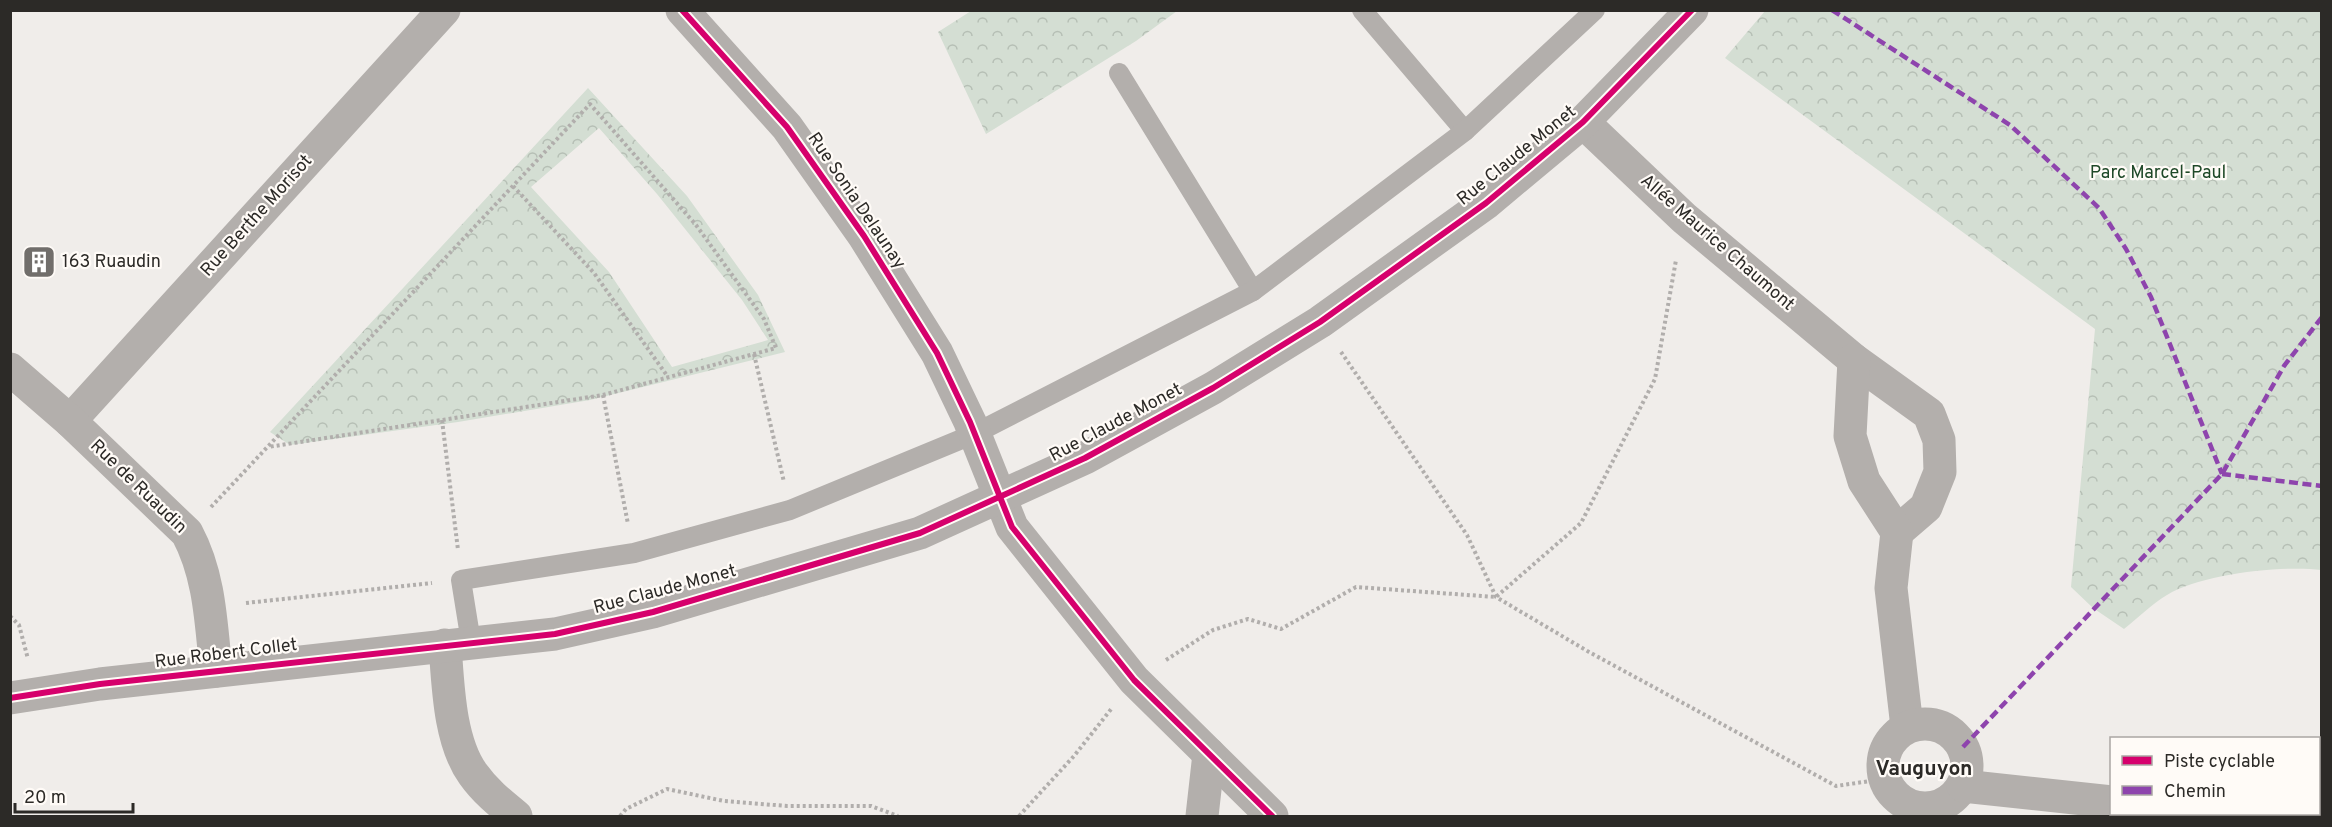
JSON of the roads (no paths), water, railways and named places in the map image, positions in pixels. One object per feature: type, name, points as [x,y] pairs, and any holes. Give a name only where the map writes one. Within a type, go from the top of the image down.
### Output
[{"type":"street","name":"Rue Berthe Morisot","points":[[70,421],[444,10]]},
{"type":"street","name":"Rue Sonia Delaunay","points":[[682,10],[787,126],[864,236],[937,353],[975,434],[1012,527],[1134,680],[1272,816]]},
{"type":"street","name":"Rue Claude Monet","points":[[458,644],[555,634],[653,612],[920,533],[1105,447],[1213,388],[1320,322],[1486,203],[1583,122],[1692,10]]},
{"type":"street","name":"Allée Maurice Chaumont","points":[[1583,122],[1684,218],[1854,360],[1929,414],[1939,440],[1940,472],[1926,507],[1897,532]]},
{"type":"street","points":[[1854,360],[1850,436],[1864,481],[1897,532],[1891,588],[1907,727]]},
{"type":"street","name":"Rue de Ruaudin","points":[[10,369],[70,421],[187,533],[198,555],[209,608],[216,671]]},
{"type":"street","points":[[458,644],[450,715],[472,772],[490,795],[516,816]]},
{"type":"street","name":"Rue Robert Collet","points":[[24,695],[458,644]]},
{"type":"street","points":[[1933,724],[1956,736],[1968,760],[1963,786],[1943,805],[1910,812],[1891,792],[1884,779],[1882,764],[1886,749],[1894,737],[1907,727],[1933,724]]},
{"type":"street","points":[[1202,816],[1209,754]]},
{"type":"street","points":[[1963,786],[2110,802]]},
{"type":"lane","points":[[1362,10],[1465,131]]},
{"type":"lane","points":[[458,644],[461,580],[634,553],[790,510],[975,434],[1252,291],[1465,131],[1595,10]]},
{"type":"lane","points":[[1119,73],[1252,291]]},
{"type":"place","name":"163 Ruaudin","points":[[39,262]]},
{"type":"district","name":"Vauguyon","points":[[1924,769]]},
{"type":"park label","name":"Parc Marcel-Paul","points":[[2158,173]]}]
